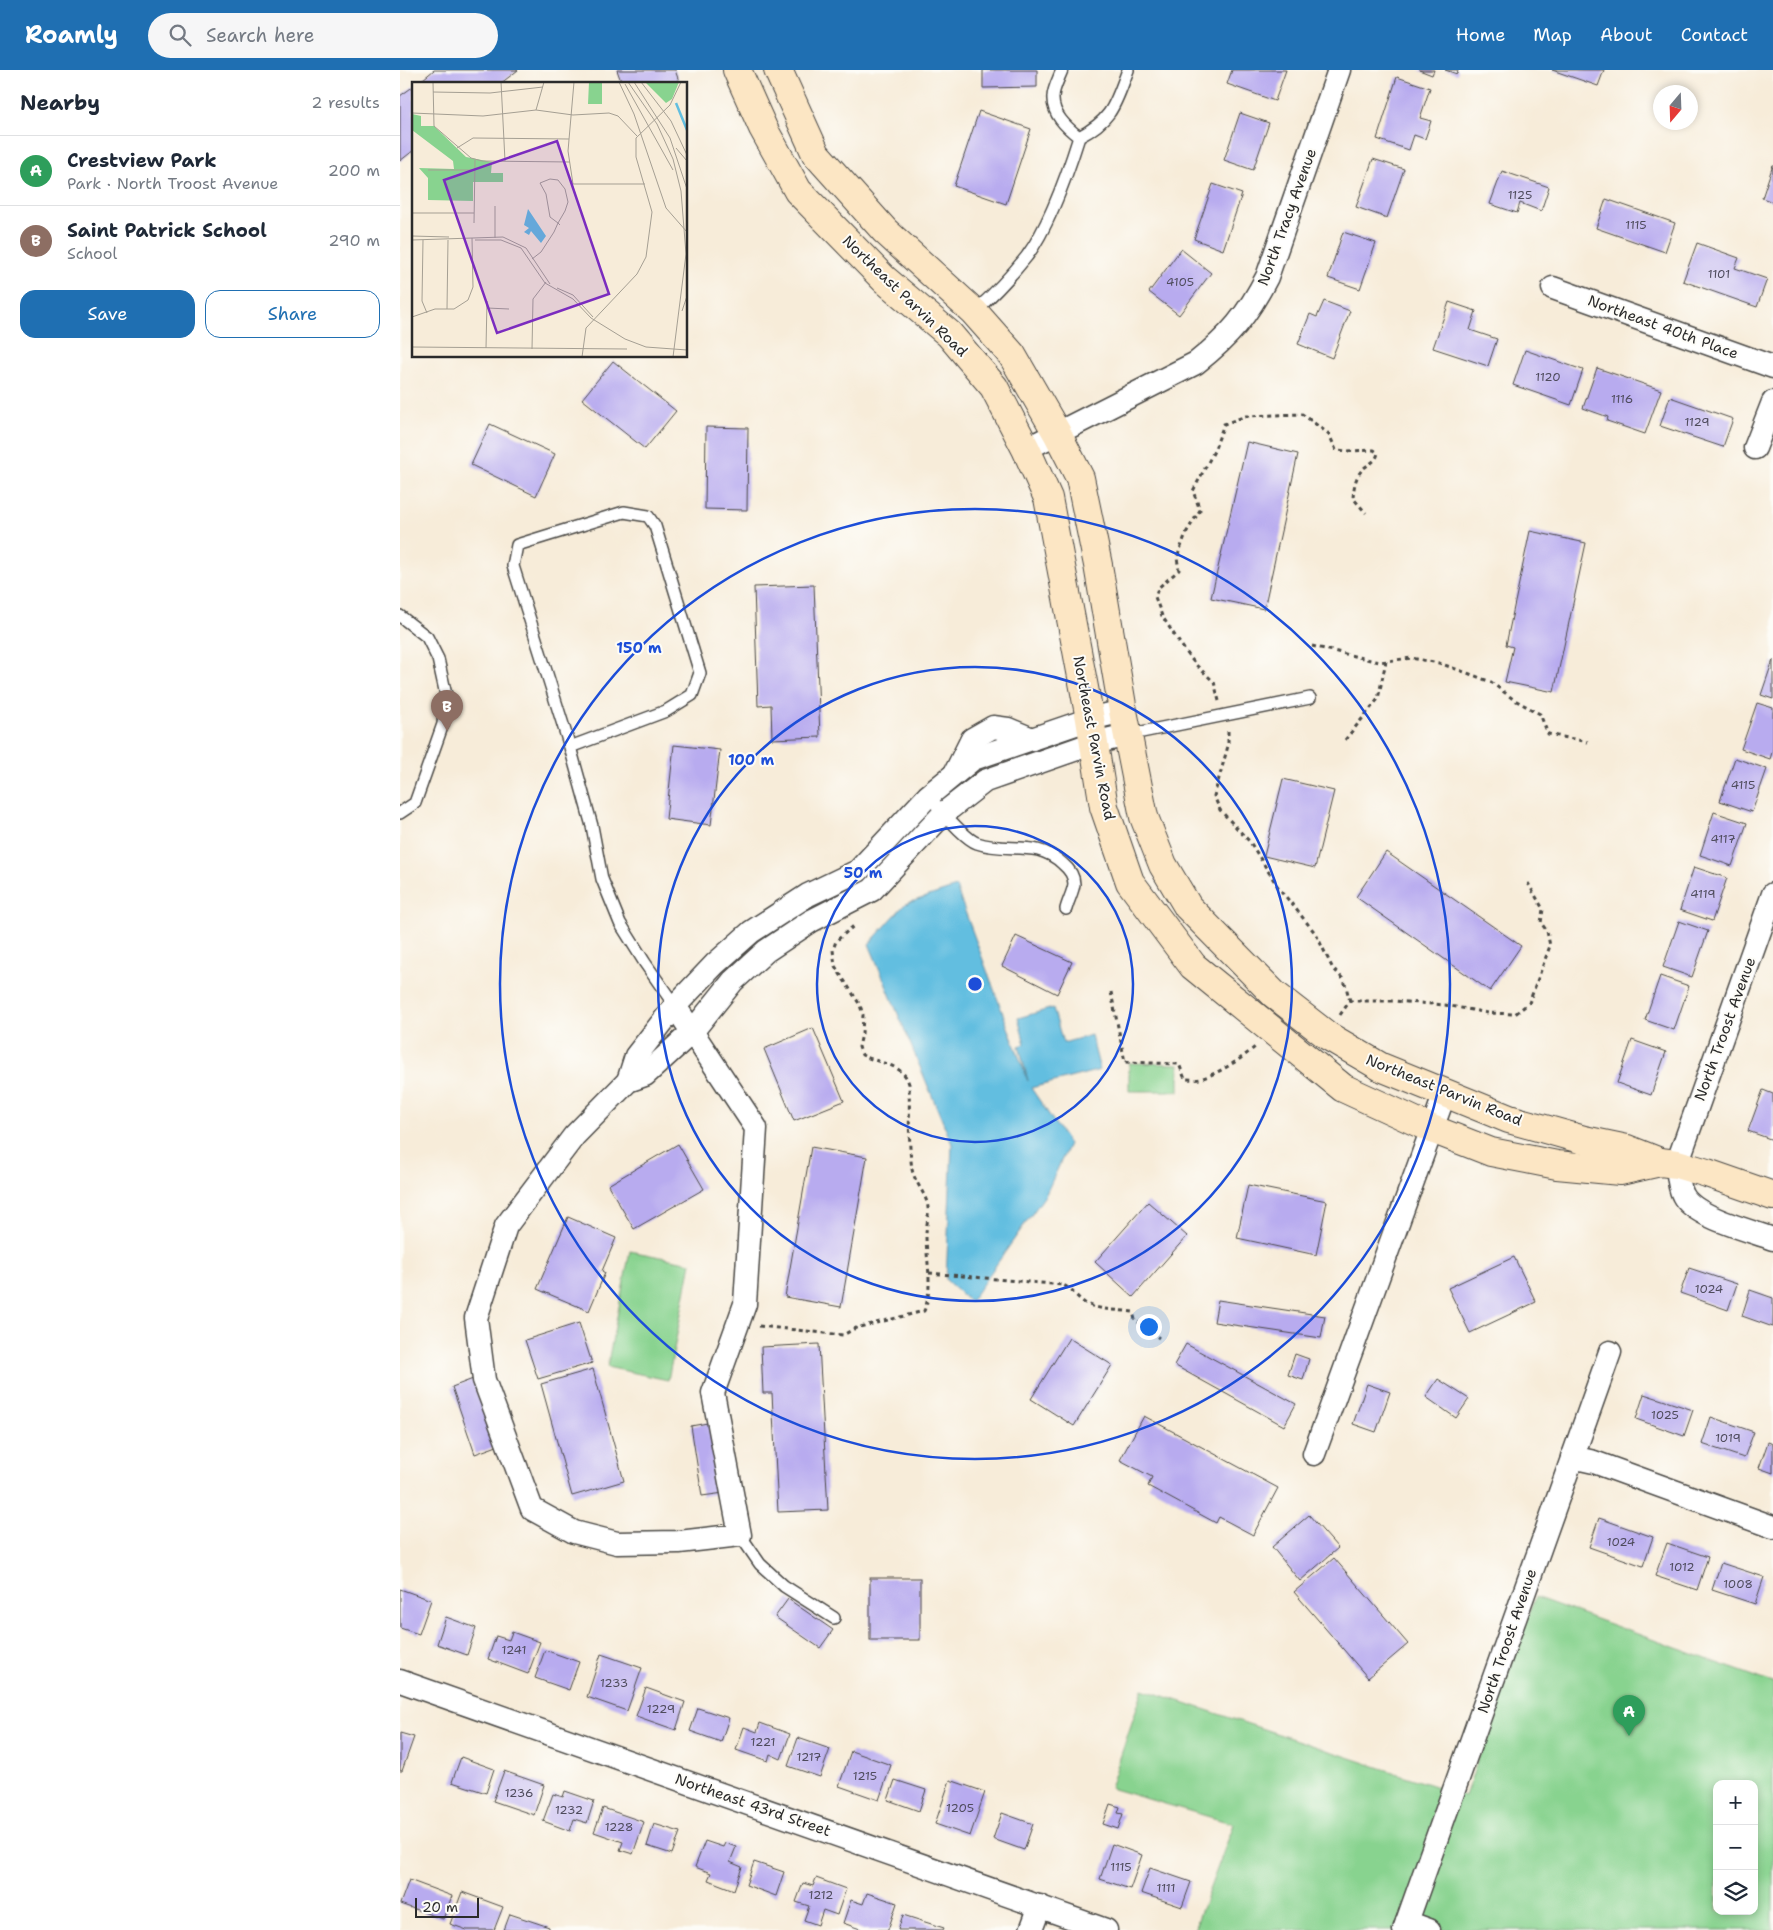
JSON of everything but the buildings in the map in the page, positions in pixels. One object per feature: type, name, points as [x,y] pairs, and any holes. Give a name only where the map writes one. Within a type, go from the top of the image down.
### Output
[{"type":"main road","name":"Northeast Parvin Road","points":[[737,70],[763,128],[798,191],[884,280],[949,334],[994,387],[1026,449],[1048,498],[1092,731],[1104,807],[1130,882],[1193,966],[1343,1088],[1432,1129],[1491,1152],[1557,1165],[1620,1171],[1668,1163]]},
{"type":"main road","name":"Northeast Parvin Road","points":[[778,70],[816,154],[885,230],[974,312],[1012,355],[1057,433],[1080,478],[1098,565],[1125,723],[1144,817],[1163,865],[1188,907],[1274,994],[1328,1036],[1380,1067],[1509,1119],[1584,1140],[1626,1149],[1773,1196]]},
{"type":"main road","points":[[949,334],[974,312]]},
{"type":"street","name":"North Tracy Avenue","points":[[1026,449],[1196,363],[1238,325],[1254,302],[1267,277],[1339,70]]},
{"type":"street","name":"Northeast 40th Place","points":[[1553,288],[1773,366]]},
{"type":"street","points":[[1755,448],[1773,402]]},
{"type":"street","points":[[628,1081],[636,1056],[675,1006],[715,964],[751,932],[808,895],[858,871],[928,796],[954,774],[972,739],[993,726],[1008,729],[1025,741],[1092,731],[1125,723]]},
{"type":"street","points":[[675,1006],[692,1032],[756,1128],[745,1304],[713,1393],[740,1535],[679,1542],[617,1543],[574,1532],[532,1509],[484,1380],[476,1318],[506,1226],[574,1136],[628,1081],[645,1075],[692,1032],[733,981],[766,951],[811,921],[872,890],[944,814],[985,781],[1028,766],[1092,731]]},
{"type":"street","points":[[1025,741],[1028,766]]},
{"type":"street","name":"North Troost Avenue","points":[[1668,1163],[1773,894]]},
{"type":"street","points":[[1314,1454],[1445,1093]]},
{"type":"street","points":[[1668,1163],[1689,1204],[1704,1214],[1773,1239]]},
{"type":"street","name":"North Troost Avenue","points":[[1406,1926],[1610,1352]]},
{"type":"street","points":[[1572,1457],[1594,1462],[1773,1527]]},
{"type":"street","name":"Northeast 43rd Street","points":[[400,1681],[1106,1930]]},
{"type":"street","points":[[1031,1930],[1040,1906]]},
{"type":"street","points":[[1406,1926],[1429,1930]]},
{"type":"lane","points":[[1062,70],[1053,97],[1057,114],[1068,128],[1079,136]]},
{"type":"lane","points":[[974,312],[1015,270],[1037,239],[1062,185],[1079,136],[1096,128],[1108,116],[1115,104],[1128,70]]},
{"type":"lane","points":[[570,747],[666,712],[692,695],[700,673],[655,526],[648,516],[624,512],[517,545],[513,566],[570,747],[592,826],[602,879],[620,923],[675,1006]]},
{"type":"lane","points":[[400,616],[427,637],[438,659],[446,695],[443,724],[415,803],[400,813]]},
{"type":"lane","points":[[1125,723],[1225,715],[1310,698]]},
{"type":"lane","points":[[928,796],[975,843],[991,846],[1033,848],[1054,855],[1070,871],[1074,883],[1066,909]]},
{"type":"lane","points":[[740,1535],[760,1564],[784,1586],[834,1618]]},
{"type":"path","points":[[1338,1019],[1350,1001],[1344,980],[1332,966],[1316,934],[1278,887],[1250,842],[1232,825],[1220,810],[1214,796],[1228,746],[1225,715],[1214,682],[1195,664],[1179,642],[1162,616],[1155,597],[1158,588],[1179,570],[1177,558],[1186,533],[1200,510],[1193,491],[1214,451],[1224,424],[1246,416],[1302,414],[1330,434],[1336,450],[1348,452],[1374,450],[1378,453],[1377,459],[1363,469],[1355,481],[1353,498],[1366,513]]},
{"type":"path","points":[[1312,646],[1379,662],[1411,658],[1439,663],[1490,682],[1513,699],[1540,714],[1548,734],[1588,742]]},
{"type":"path","points":[[1345,740],[1378,699],[1386,662]]},
{"type":"path","points":[[1350,1001],[1394,1001],[1445,1005],[1488,1014],[1514,1014],[1529,1003],[1550,946],[1547,931],[1541,923],[1543,909],[1528,883]]},
{"type":"path","points":[[739,1321],[749,1324],[843,1335],[856,1328],[924,1311],[928,1302],[929,1273],[926,1236],[928,1207],[921,1187],[912,1172],[909,1084],[907,1076],[900,1070],[862,1055],[859,1047],[863,1015],[860,1005],[835,966],[833,950],[836,941],[861,920]]},
{"type":"path","points":[[1111,992],[1125,1062],[1179,1064],[1184,1079],[1199,1080],[1233,1063],[1261,1042]]},
{"type":"path","points":[[929,1273],[1063,1285],[1070,1288],[1083,1302],[1092,1306],[1133,1312],[1135,1320],[1159,1338]]},
{"type":"green space","points":[[1129,1063],[1179,1064],[1179,1091],[1129,1091]]},
{"type":"green space","points":[[630,1251],[691,1263],[668,1380],[607,1367]]},
{"type":"green space","points":[[1535,1597],[1773,1683],[1773,1930],[1194,1930],[1234,1824],[1110,1788],[1143,1689],[1465,1796]]},
{"type":"water","points":[[956,887],[1028,1081],[1019,1046],[1025,1044],[1018,1018],[1053,1008],[1063,1043],[1091,1035],[1100,1070],[1031,1088],[1069,1144],[1046,1194],[970,1302],[946,1280],[952,1144],[869,944],[905,904]]},
{"type":"place","name":"Saint Patrick School","points":[[447,731]]},
{"type":"place","name":"Crestview Park","points":[[1629,1736]]}]
